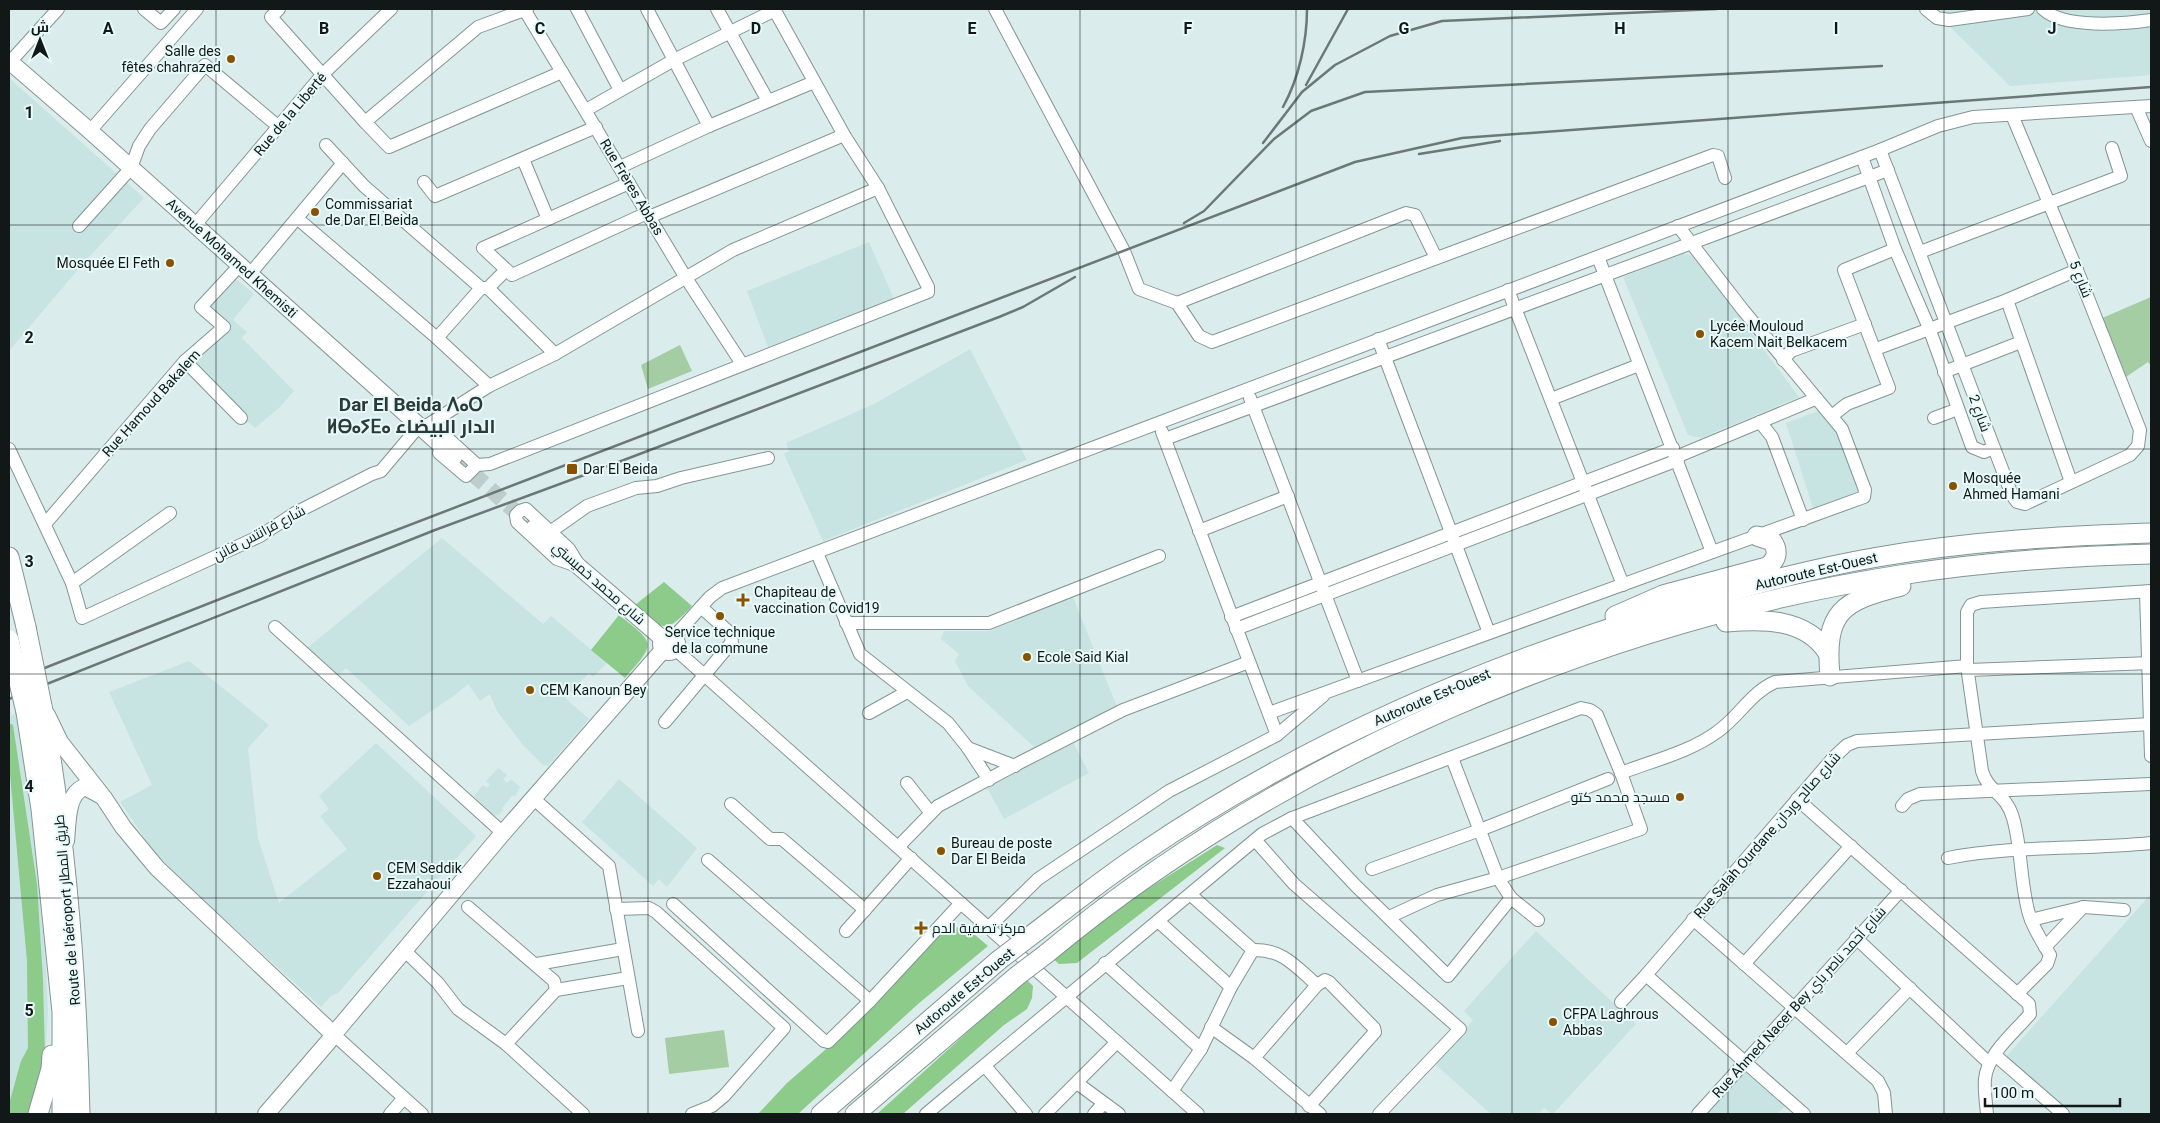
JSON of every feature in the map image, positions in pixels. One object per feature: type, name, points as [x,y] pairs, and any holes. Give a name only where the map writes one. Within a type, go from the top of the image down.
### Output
[{"type":"highway","name":"Autoroute Est-Ouest","points":[[821,1114],[999,960],[1141,854],[1257,782],[1333,741],[1432,695],[1550,648],[1716,595],[1805,571],[1879,556],[2011,539],[2151,532]]},
{"type":"highway","points":[[1550,648],[1629,609],[1663,595],[1767,567],[1776,557],[1776,549],[1772,541],[1757,536]]},
{"type":"highway","name":"Autoroute Est-Ouest","points":[[855,1114],[1017,976],[1099,910],[1205,838],[1287,788],[1424,720],[1536,674],[1608,648],[1680,625],[1806,593],[1901,575],[1995,564],[2083,556],[2151,554]]},
{"type":"highway","points":[[9,557],[26,627],[34,709]]},
{"type":"highway","points":[[1830,676],[1828,653],[1831,626],[1848,605],[1884,591],[1995,564]]},
{"type":"highway","points":[[1680,625],[1739,621],[1782,624],[1812,633],[1821,641],[1828,653]]},
{"type":"highway","points":[[9,640],[34,709]]},
{"type":"highway","name":"Route de l'aéroport طريق المطار","points":[[34,709],[53,765],[64,855],[72,934],[80,1114]]},
{"type":"highway","name":"Route de l'aéroport طريق المطار","points":[[34,709],[41,809],[52,899],[62,1012],[62,1114]]},
{"type":"highway","points":[[38,1114],[51,1069],[55,1014],[52,899]]},
{"type":"main road","name":"Avenue Mohamed Khemisti","points":[[9,62],[90,131],[454,457]]},
{"type":"main road","name":"شارع محمد خميستي","points":[[534,528],[669,644]]},
{"type":"main road","points":[[266,1114],[503,833],[669,644]]},
{"type":"main road","points":[[34,709],[104,798],[123,827],[157,868],[334,1035]]},
{"type":"main road","points":[[64,855],[71,801],[75,794],[85,787],[104,798]]},
{"type":"street","points":[[9,62],[58,9]]},
{"type":"street","points":[[144,9],[175,34]]},
{"type":"street","points":[[161,23],[174,9]]},
{"type":"street","points":[[90,131],[197,9]]},
{"type":"street","points":[[279,9],[271,17],[389,147],[562,72]]},
{"type":"street","name":"Rue de la Liberté","points":[[195,225],[323,74],[391,9]]},
{"type":"street","points":[[365,122],[478,27],[526,9]]},
{"type":"street","name":"Rue Frères Abbas","points":[[526,9],[686,278],[742,364]]},
{"type":"street","points":[[576,9],[620,90]]},
{"type":"street","points":[[647,9],[709,126]]},
{"type":"street","points":[[717,9],[768,102]]},
{"type":"street","points":[[417,425],[444,435],[477,465],[490,464],[928,292],[928,287],[878,188],[844,135],[774,9],[674,60],[586,110]]},
{"type":"street","points":[[995,9],[1124,251],[1139,289],[1177,303],[1199,336],[1212,342],[1713,155],[1718,156],[1725,178]]},
{"type":"street","points":[[1926,9],[1938,18],[1949,20],[2028,9]]},
{"type":"street","points":[[2043,9],[2054,18],[2065,21],[2097,23],[2151,20]]},
{"type":"street","points":[[79,226],[131,168],[139,146],[150,129],[205,65],[280,127]]},
{"type":"street","points":[[620,167],[709,126],[814,82]]},
{"type":"street","points":[[1198,1114],[669,644],[701,607],[722,588],[1862,157],[1938,126],[1973,117],[2151,106]]},
{"type":"street","points":[[2136,107],[2151,141]]},
{"type":"street","name":"شارع 5","points":[[2012,115],[2077,270],[2140,430],[2138,446],[2130,455],[2071,482]]},
{"type":"street","points":[[424,182],[435,196],[596,127]]},
{"type":"street","points":[[629,183],[483,248],[505,271],[512,275],[648,215],[844,135]]},
{"type":"street","points":[[326,145],[364,186],[485,288],[555,354]]},
{"type":"street","points":[[1920,252],[2121,176],[2112,148]]},
{"type":"street","name":"شارع 2","points":[[1862,157],[1895,250],[1929,328],[1972,448],[1984,452],[1993,448],[1880,150]]},
{"type":"street","points":[[524,159],[548,219]]},
{"type":"street","points":[[245,270],[298,219],[343,163]]},
{"type":"street","points":[[1165,439],[1888,170]]},
{"type":"street","name":"شارع فرانتس فانن","points":[[72,583],[82,618],[260,536],[295,513],[381,471],[417,425],[489,386],[555,354],[732,250],[878,188]]},
{"type":"street","points":[[1177,303],[1406,214],[1415,215],[1436,258]]},
{"type":"street","points":[[298,219],[437,338],[489,386]]},
{"type":"street","points":[[1269,713],[1862,498],[1865,494],[1842,429],[1833,416],[1815,399],[1783,360],[1678,226]]},
{"type":"street","points":[[1833,416],[1847,404],[1890,388],[1844,270],[1895,250]]},
{"type":"street","points":[[1598,256],[1712,552]]},
{"type":"street","name":"Rue Hamoud Bakalem","points":[[45,524],[185,361],[224,327],[202,307],[245,270]]},
{"type":"street","points":[[1876,349],[2007,300],[2077,270]]},
{"type":"street","points":[[437,338],[485,288],[505,271]]},
{"type":"street","points":[[1508,290],[1623,585]]},
{"type":"street","points":[[1993,448],[2012,495],[2020,504],[2031,502],[2071,482],[2007,300]]},
{"type":"street","points":[[1783,360],[1791,351],[1865,324]]},
{"type":"street","points":[[1378,339],[1490,633]]},
{"type":"street","points":[[1944,372],[2021,342]]},
{"type":"street","points":[[185,361],[241,418]]},
{"type":"street","points":[[1551,399],[1639,365]]},
{"type":"street","points":[[1247,388],[1358,680]]},
{"type":"street","points":[[1236,629],[1588,494],[1676,455],[1815,399]]},
{"type":"street","points":[[1934,418],[1958,409]]},
{"type":"street","points":[[1159,422],[1277,735]]},
{"type":"street","points":[[1760,422],[1772,436],[1803,520]]},
{"type":"street","points":[[417,425],[462,474],[470,475],[477,465]]},
{"type":"street","points":[[9,449],[72,583],[170,513]]},
{"type":"street","points":[[1231,617],[1583,482],[1676,455]]},
{"type":"street","points":[[550,532],[587,506],[636,488],[657,486],[768,458]]},
{"type":"street","points":[[1199,531],[1288,496]]},
{"type":"street","points":[[526,510],[569,549],[580,567],[557,559],[517,522],[516,515],[520,511],[526,510]]},
{"type":"street","points":[[817,553],[860,654],[948,723],[968,748],[989,780]]},
{"type":"street","points":[[846,623],[989,623],[1159,556]]},
{"type":"street","points":[[2017,994],[2047,964],[2050,955],[2031,920],[2010,810],[2006,800],[1985,781],[1968,668],[1967,612],[1971,605],[1989,602],[2148,592],[2151,756]]},
{"type":"street","points":[[665,722],[732,642],[733,638],[701,607]]},
{"type":"street","points":[[275,627],[503,833]]},
{"type":"street","points":[[898,847],[930,812],[1015,766],[1123,710],[1249,662]]},
{"type":"street","points":[[1621,773],[1704,740],[1719,731],[1763,687],[1775,682],[1830,676],[1968,668],[2149,663]]},
{"type":"street","points":[[989,928],[1038,879],[1169,791],[1277,735],[1330,691]]},
{"type":"street","points":[[869,713],[907,692]]},
{"type":"street","points":[[926,1114],[1066,996],[1256,841],[1262,834],[1292,818],[1581,708],[1590,710],[1597,715],[1621,773],[1641,829],[1498,878],[1437,895],[1389,917]]},
{"type":"street","name":"Rue Salah Ourdane شارع صالح وردان","points":[[1621,1002],[1797,798],[1833,758],[1852,742],[2150,724]]},
{"type":"street","points":[[968,748],[1015,766]]},
{"type":"street","points":[[1452,758],[1498,878],[1512,898],[1538,920]]},
{"type":"street","points":[[1372,869],[1480,830],[1608,779]]},
{"type":"street","points":[[907,783],[930,812]]},
{"type":"street","points":[[1902,806],[1908,798],[1920,794],[2151,784]]},
{"type":"street","points":[[534,798],[609,866],[638,1031]]},
{"type":"street","points":[[1797,798],[2029,1004],[2030,1014],[1992,1059],[1985,1078],[1987,1114]]},
{"type":"street","points":[[731,804],[770,839],[782,839],[865,910]]},
{"type":"street","points":[[1292,818],[1355,885],[1448,976],[1512,898]]},
{"type":"street","points":[[1256,841],[1294,884],[1460,1029],[1378,1114]]},
{"type":"street","points":[[1948,858],[1971,853],[2151,844]]},
{"type":"street","points":[[1744,964],[1851,846]]},
{"type":"street","points":[[846,931],[911,858]]},
{"type":"street","points":[[708,860],[870,1001]]},
{"type":"street","name":"Rue Ahmed Nacer Bey شارع أحمد ناصر باي","points":[[1698,1114],[1900,890]]},
{"type":"street","points":[[1191,895],[1254,950],[1268,950],[1281,955],[1317,985]]},
{"type":"street","points":[[673,904],[824,1041],[831,1040],[870,1001],[961,903]]},
{"type":"street","points":[[468,907],[537,964],[554,981],[556,990]]},
{"type":"street","points":[[2031,920],[2084,907],[2124,910]]},
{"type":"street","points":[[2045,947],[2084,907]]},
{"type":"street","points":[[616,909],[649,908],[656,912],[784,1028],[724,1096],[712,1106],[692,1114]]},
{"type":"street","points":[[1693,919],[1881,1085],[1886,1114]]},
{"type":"street","points":[[1158,921],[1231,987]]},
{"type":"street","points":[[1856,938],[1992,1059],[2062,1114]]},
{"type":"street","points":[[537,964],[623,949]]},
{"type":"street","points":[[1172,1091],[1201,1049],[1231,987],[1254,950]]},
{"type":"street","points":[[405,951],[438,983],[458,1009],[506,1044],[583,1114]]},
{"type":"street","points":[[1105,964],[1201,1049]]},
{"type":"street","points":[[1646,975],[1745,1062],[1796,1111]]},
{"type":"street","points":[[506,1044],[556,990],[628,978]]},
{"type":"street","points":[[1211,1026],[1254,1058],[1312,1111],[1375,1032],[1374,1028],[1325,980],[1317,985],[1254,1058]]},
{"type":"street","points":[[1847,1053],[1910,988]]},
{"type":"street","points":[[334,1035],[422,1114]]},
{"type":"street","points":[[1045,1114],[1117,1042]]},
{"type":"street","points":[[985,1066],[1025,1114]]},
{"type":"street","points":[[1077,1083],[1118,1114]]},
{"type":"street","points":[[390,1114],[404,1098]]},
{"type":"street","points":[[1094,1114],[1103,1104]]},
{"type":"shaded area","points":[[1938,9],[2151,9],[2151,75],[2010,86],[1951,28],[1947,14]]},
{"type":"shaded area","points":[[9,78],[144,198],[86,260],[9,351]]},
{"type":"shaded area","points":[[869,242],[894,299],[768,347],[747,291]]},
{"type":"shaded area","name":"Lycée Mouloud Kacem Nait Belkacem","points":[[1684,253],[1695,257],[1799,397],[1701,438],[1688,435],[1623,277]]},
{"type":"shaded area","points":[[235,278],[254,294],[233,320],[247,332],[242,338],[294,391],[280,407],[255,428],[189,368],[230,325],[208,306]]},
{"type":"shaded area","points":[[970,349],[1027,460],[823,541],[784,454],[789,451],[786,443],[874,404]]},
{"type":"shaded area","points":[[1821,410],[1840,433],[1861,490],[1855,498],[1815,514],[1786,423]]},
{"type":"shaded area","points":[[442,538],[543,624],[551,616],[607,663],[593,677],[589,673],[565,698],[589,719],[548,766],[543,765],[523,745],[497,711],[490,694],[480,701],[468,684],[409,726],[346,668],[338,675],[307,648]]},
{"type":"shaded area","name":"Ecole Said Kial","points":[[1073,597],[1117,707],[1034,747],[968,686],[955,661],[959,654],[941,639],[944,631],[990,631]]},
{"type":"shaded area","points":[[189,661],[269,725],[248,748],[258,838],[279,903],[347,849],[320,816],[329,809],[319,796],[376,743],[476,836],[338,993],[331,996],[321,1007],[185,883],[152,849],[120,802],[152,785],[109,692]]},
{"type":"shaded area","points":[[9,707],[11,716],[17,713],[42,886],[48,1010],[46,1049],[36,1114],[9,1114]]},
{"type":"shaded area","points":[[1073,742],[1089,773],[1004,819],[987,788]]},
{"type":"shaded area","points":[[498,768],[507,775],[503,779],[507,783],[511,779],[520,787],[515,797],[513,795],[498,815],[491,816],[474,796],[483,785],[487,788],[490,785],[486,781]]},
{"type":"shaded area","points":[[619,779],[697,848],[667,887],[659,879],[653,886],[582,822]]},
{"type":"shaded area","points":[[2151,894],[2151,1114],[2066,1114],[2004,1059]]},
{"type":"shaded area","name":"CFPA Laghrous Abbas","points":[[1536,931],[1636,1024],[1553,1114],[1544,1108],[1538,1114],[1491,1114],[1436,1065],[1473,1020],[1464,1011]]},
{"type":"shaded area","points":[[1744,1070],[1785,1106],[1777,1114],[1704,1114]]},
{"type":"green space","points":[[2151,297],[2151,366],[2148,362],[2126,377],[2100,319]]},
{"type":"green space","points":[[680,345],[692,371],[648,389],[641,365]]},
{"type":"green space","points":[[664,582],[692,606],[675,622],[664,626],[652,620],[635,605]]},
{"type":"green space","points":[[619,615],[640,632],[648,644],[642,657],[625,678],[591,650]]},
{"type":"green space","points":[[9,723],[13,725],[37,884],[43,980],[45,1058],[29,1114],[9,1114],[9,1104],[21,1061],[28,1048],[27,961],[9,763]]},
{"type":"green space","points":[[1217,845],[1225,848],[1077,963],[1059,964],[1052,958],[1124,904]]},
{"type":"green space","points":[[947,926],[968,929],[988,946],[918,1004],[798,1114],[758,1114],[787,1083],[825,1050]]},
{"type":"green space","points":[[1026,979],[1033,986],[1032,998],[1027,1009],[1004,1025],[903,1114],[877,1114]]},
{"type":"green space","points":[[724,1030],[729,1067],[669,1074],[665,1038]]},
{"type":"tunnel","points":[[454,457],[534,528]]},
{"type":"railway","points":[[1283,107],[1298,72],[1305,34],[1307,9]]},
{"type":"railway","points":[[1306,85],[1348,9]]},
{"type":"railway","points":[[1263,143],[1302,92],[1335,65],[1390,36],[1442,21],[1717,9]]},
{"type":"railway","points":[[1184,223],[1204,211],[1274,139],[1311,111],[1365,92],[1882,66]]},
{"type":"railway","points":[[9,682],[347,549],[1355,162],[1462,138],[2151,87]]},
{"type":"railway","points":[[1419,154],[1500,141]]},
{"type":"railway","points":[[9,699],[435,530],[999,317],[1023,307],[1075,277]]},
{"type":"place","name":"Salle des fêtes chahrazed","points":[[231,59]]},
{"type":"place","name":"Commissariat de Dar El Beida","points":[[315,212]]},
{"type":"place","name":"Mosquée El Feth","points":[[170,263]]},
{"type":"place","name":"Lycée Mouloud Kacem Nait Belkacem","points":[[1700,334]]},
{"type":"place","name":"Dar El Beida","points":[[572,469]]},
{"type":"place","name":"Mosquée Ahmed Hamani","points":[[1953,486]]},
{"type":"place","name":"Chapiteau de vaccination Covid19","points":[[743,600]]},
{"type":"place","name":"Service technique de la commune","points":[[720,616]]},
{"type":"place","name":"Ecole Said Kial","points":[[1027,657]]},
{"type":"place","name":"CEM Kanoun Bey","points":[[530,690]]},
{"type":"place","name":"مسجد محمد كتو","points":[[1680,797]]},
{"type":"place","name":"Bureau de poste Dar El Beida","points":[[941,851]]},
{"type":"place","name":"CEM Seddik Ezzahaoui","points":[[377,876]]},
{"type":"place","name":"مركز تصفية الدم","points":[[921,928]]},
{"type":"place","name":"CFPA Laghrous Abbas","points":[[1553,1022]]},
{"type":"district","name":"Dar El Beida ⴷⴰⵔ ⵍⴱⴰⵢⴹⴰ الدار البيضاء","points":[[411,415]]}]
